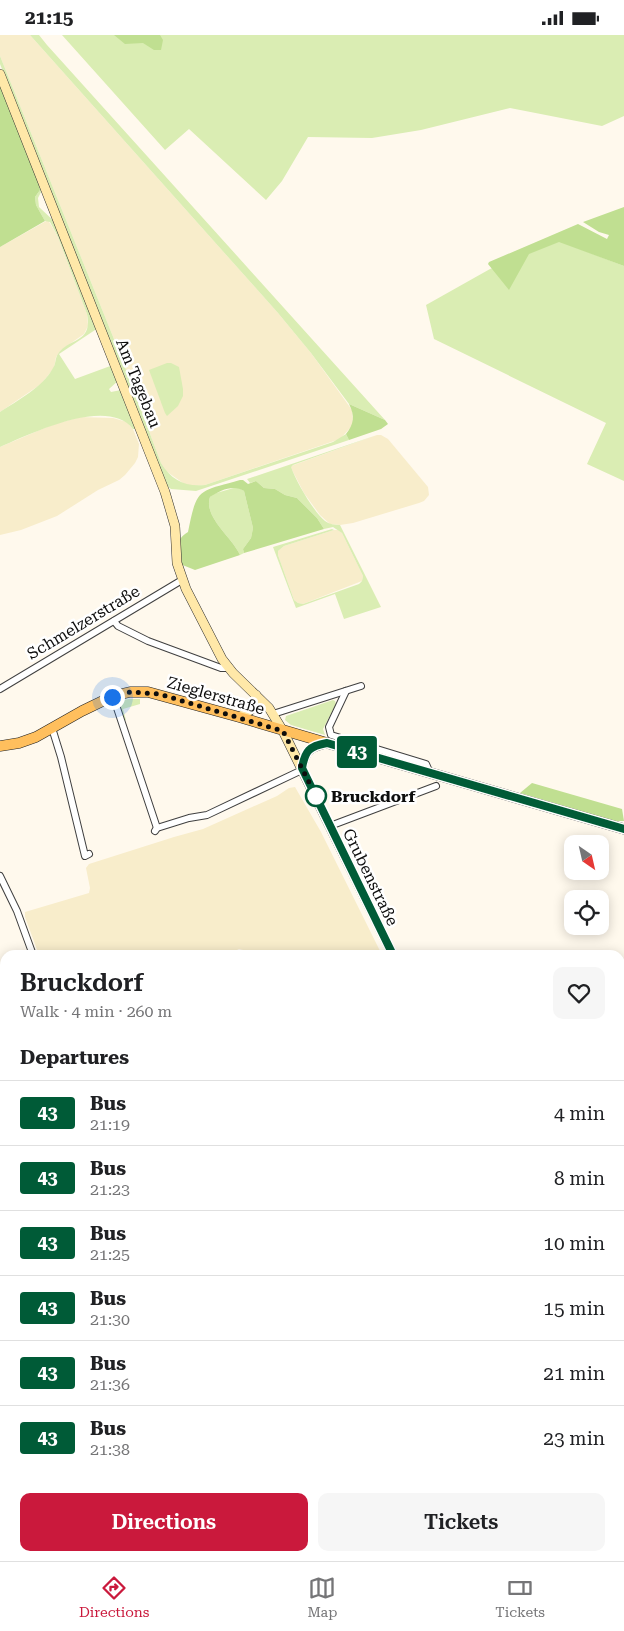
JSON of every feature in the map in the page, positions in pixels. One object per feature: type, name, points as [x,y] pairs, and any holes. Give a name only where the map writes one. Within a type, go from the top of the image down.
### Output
[{"type":"main road","name":"Zieglerstraße","points":[[0,746],[27,741],[112,697],[130,692],[159,694],[283,731],[329,739],[430,773],[624,829]]},
{"type":"street","name":"Am Tagebau","points":[[0,73],[165,492],[175,526],[177,563],[182,580],[218,652],[229,668],[273,714],[283,731]]},
{"type":"street","name":"Schmelzerstraße","points":[[0,689],[182,580]]},
{"type":"street","points":[[114,621],[118,626],[148,641],[221,668],[229,668]]},
{"type":"street","points":[[273,714],[361,686]]},
{"type":"street","points":[[116,705],[156,830],[189,818],[207,815],[302,769],[305,755],[308,751],[315,745],[329,739],[329,727],[346,691]]},
{"type":"street","points":[[239,717],[251,710],[255,705],[256,695]]},
{"type":"street","points":[[52,728],[85,856],[89,854]]},
{"type":"street","name":"Grubenstraße","points":[[283,731],[391,950]]},
{"type":"street","points":[[330,826],[436,786]]},
{"type":"street","points":[[0,876],[17,911],[31,950]]},
{"type":"shaded area","points":[[0,35],[30,35],[278,313],[311,353],[352,410],[353,423],[340,439],[205,485],[189,486],[166,471],[161,463],[120,354],[0,56]]},
{"type":"shaded area","points":[[48,220],[58,237],[87,314],[88,326],[84,334],[61,350],[56,357],[54,368],[41,384],[0,412],[0,247]]},
{"type":"shaded area","points":[[81,417],[113,418],[127,422],[133,429],[139,444],[138,457],[135,463],[119,480],[98,490],[57,516],[21,530],[0,535],[0,447],[54,424]]},
{"type":"shaded area","points":[[377,435],[388,439],[428,487],[429,495],[424,501],[419,503],[353,523],[330,524],[320,515],[304,493],[291,466]]},
{"type":"shaded area","points":[[334,530],[342,533],[363,576],[362,581],[303,604],[298,603],[294,600],[278,551],[284,546]]},
{"type":"shaded area","points":[[295,787],[321,832],[380,950],[37,950],[25,917],[25,912],[89,893],[90,888],[86,868],[89,864],[203,829],[277,796],[289,788]]},
{"type":"green space","points":[[30,35],[39,35],[385,420],[349,404],[278,313]]},
{"type":"green space","points":[[62,35],[624,35],[624,116],[602,126],[510,108],[421,130],[372,138],[308,137],[282,181],[266,200],[189,129],[165,150]]},
{"type":"green space","points":[[114,35],[160,35],[163,40],[161,50],[154,50],[143,43],[125,44]]},
{"type":"green space","points":[[0,56],[120,354],[161,463],[169,474],[179,481],[191,485],[205,485],[333,442],[346,434],[349,440],[196,491],[171,489],[167,486],[0,64]]},
{"type":"green space","points":[[0,84],[39,184],[40,190],[35,197],[36,205],[45,221],[0,247]]},
{"type":"green space","points":[[39,184],[42,190],[38,198],[39,207],[56,223],[98,328],[59,354],[75,379],[113,365],[119,380],[109,389],[111,392],[121,390],[138,429],[133,429],[121,420],[106,416],[88,417],[49,427],[0,447],[0,412],[43,382],[54,366],[58,354],[87,331],[87,314],[58,237],[50,222],[45,221],[36,205],[35,197],[40,190]]},
{"type":"green space","points":[[624,207],[624,266],[559,242],[529,254],[509,290],[488,264],[578,224],[607,239],[609,235],[599,232],[583,222]]},
{"type":"green space","points":[[559,241],[624,266],[624,481],[587,464],[606,423],[434,339],[426,305],[490,269]]},
{"type":"green space","points":[[167,363],[179,367],[183,396],[178,406],[167,416],[149,370]]},
{"type":"green space","points":[[349,404],[385,420],[388,424],[381,429],[349,440],[346,434],[351,427],[353,416]]},
{"type":"green space","points":[[377,435],[291,467],[305,496],[320,516],[328,523],[340,525],[381,607],[344,619],[335,594],[296,608],[273,547],[332,529],[334,530],[284,546],[278,551],[294,600],[298,603],[303,604],[359,584],[363,576],[342,533],[333,527],[324,529],[317,518],[297,498],[285,495],[275,489],[264,488],[256,481],[250,483],[247,479]]},
{"type":"green space","points":[[240,480],[248,484],[256,481],[264,488],[275,489],[285,495],[297,498],[317,518],[324,529],[244,553],[243,549],[251,538],[253,528],[244,491],[231,488],[210,497],[209,505],[215,520],[240,555],[195,570],[180,564],[179,542],[188,532],[197,499],[207,490]]},
{"type":"green space","points":[[237,487],[244,491],[253,528],[251,538],[243,549],[244,553],[240,555],[215,520],[209,505],[210,497],[213,494]]},
{"type":"green space","points":[[140,699],[140,704],[123,709],[126,720],[124,721],[118,701]]},
{"type":"green space","points":[[333,700],[336,704],[323,729],[325,735],[291,725],[285,720],[286,716]]},
{"type":"green space","points":[[532,783],[622,809],[624,821],[615,821],[520,793]]},
{"type":"bus line","name":"43","points":[[391,950],[302,768],[305,755],[315,745],[327,743],[624,829]]},
{"type":"place","name":"Bruckdorf","points":[[316,796]]},
{"type":"route","points":[[112,697],[130,692],[159,694],[283,731],[316,796]]}]
